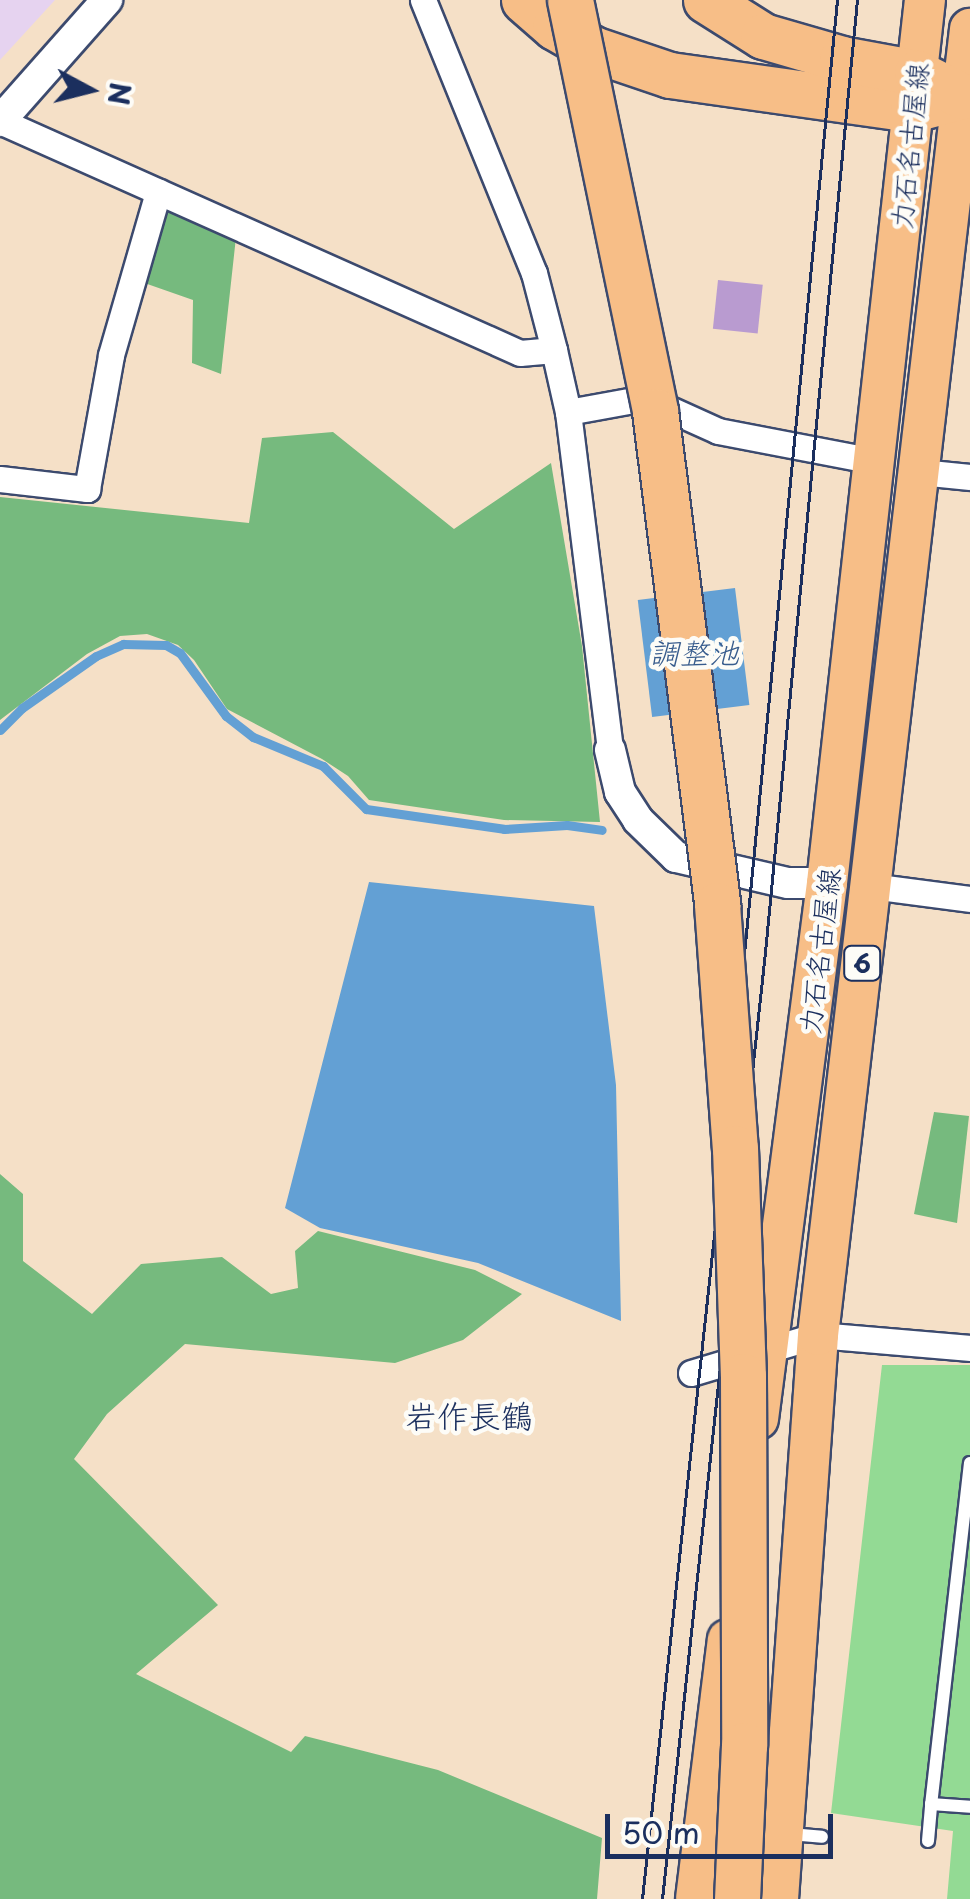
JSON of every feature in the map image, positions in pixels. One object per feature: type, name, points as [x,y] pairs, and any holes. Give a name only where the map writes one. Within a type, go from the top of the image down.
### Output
[{"type":"highway","points":[[524,0],[555,27],[628,64],[717,84],[915,91],[966,97]]},
{"type":"highway","points":[[570,0],[655,411],[718,905],[734,1128],[743,1376],[744,1745],[737,1899]]},
{"type":"highway","points":[[596,0],[656,280],[691,484],[742,896],[766,1240],[772,1474],[764,1899]]},
{"type":"highway","points":[[706,0],[763,36],[915,91]]},
{"type":"main road","name":"力石名古屋線","points":[[696,1899],[827,883],[925,0]]},
{"type":"main road","name":"力石名古屋線","points":[[778,1899],[818,1335],[966,97],[970,29]]},
{"type":"street","points":[[107,0],[6,109],[158,192],[520,353],[554,350]]},
{"type":"street","points":[[423,0],[534,273],[554,350],[568,412],[610,750],[620,792],[638,820],[676,857],[788,882],[827,883]]},
{"type":"street","points":[[0,479],[87,488],[111,355],[158,192]]},
{"type":"street","points":[[568,412],[645,398],[718,431],[874,461]]},
{"type":"street","points":[[920,472],[970,478]]},
{"type":"street","points":[[871,886],[970,899]]},
{"type":"street","points":[[692,1373],[818,1335],[970,1348]]},
{"type":"lane","points":[[928,1841],[970,1463]]},
{"type":"lane","points":[[931,1804],[970,1808]]},
{"type":"lane","points":[[782,1833],[822,1838]]},
{"type":"shaded area","points":[[0,0],[55,0],[0,60]]},
{"type":"green space","points":[[158,192],[237,228],[221,374],[192,363],[193,300],[133,279]]},
{"type":"green space","points":[[333,432],[454,529],[551,463],[582,646],[600,822],[504,820],[369,800],[348,776],[322,759],[227,709],[194,660],[178,645],[147,634],[120,636],[87,654],[0,720],[0,497],[249,523],[262,438]]},
{"type":"green space","points":[[934,1112],[969,1116],[957,1223],[914,1214]]},
{"type":"green space","points":[[0,1174],[23,1194],[23,1261],[92,1314],[141,1264],[222,1257],[271,1294],[298,1288],[295,1251],[318,1231],[475,1270],[522,1294],[463,1340],[395,1363],[185,1344],[107,1414],[74,1459],[218,1605],[136,1674],[291,1752],[305,1736],[438,1770],[602,1838],[597,1899],[0,1899]]},
{"type":"green space","points":[[882,1365],[970,1365],[970,1899],[947,1899],[953,1831],[831,1813]]},
{"type":"water","name":"調整池","points":[[735,588],[749,705],[652,717],[638,600]]},
{"type":"water","points":[[369,882],[594,906],[616,1085],[621,1321],[478,1263],[320,1228],[285,1208]]},
{"type":"building","points":[[718,280],[763,285],[758,333],[713,329]]},
{"type":"waterway","points":[[0,730],[22,708],[96,656],[123,644],[166,645],[180,653],[226,716],[253,737],[323,766],[366,809],[504,829],[567,825],[602,830]]},
{"type":"tram line","points":[[642,1899],[740,995],[837,0]]},
{"type":"tram line","points":[[662,1899],[765,952],[857,0]]},
{"type":"district","name":"岩作長鶴","points":[[469,1415]]}]
